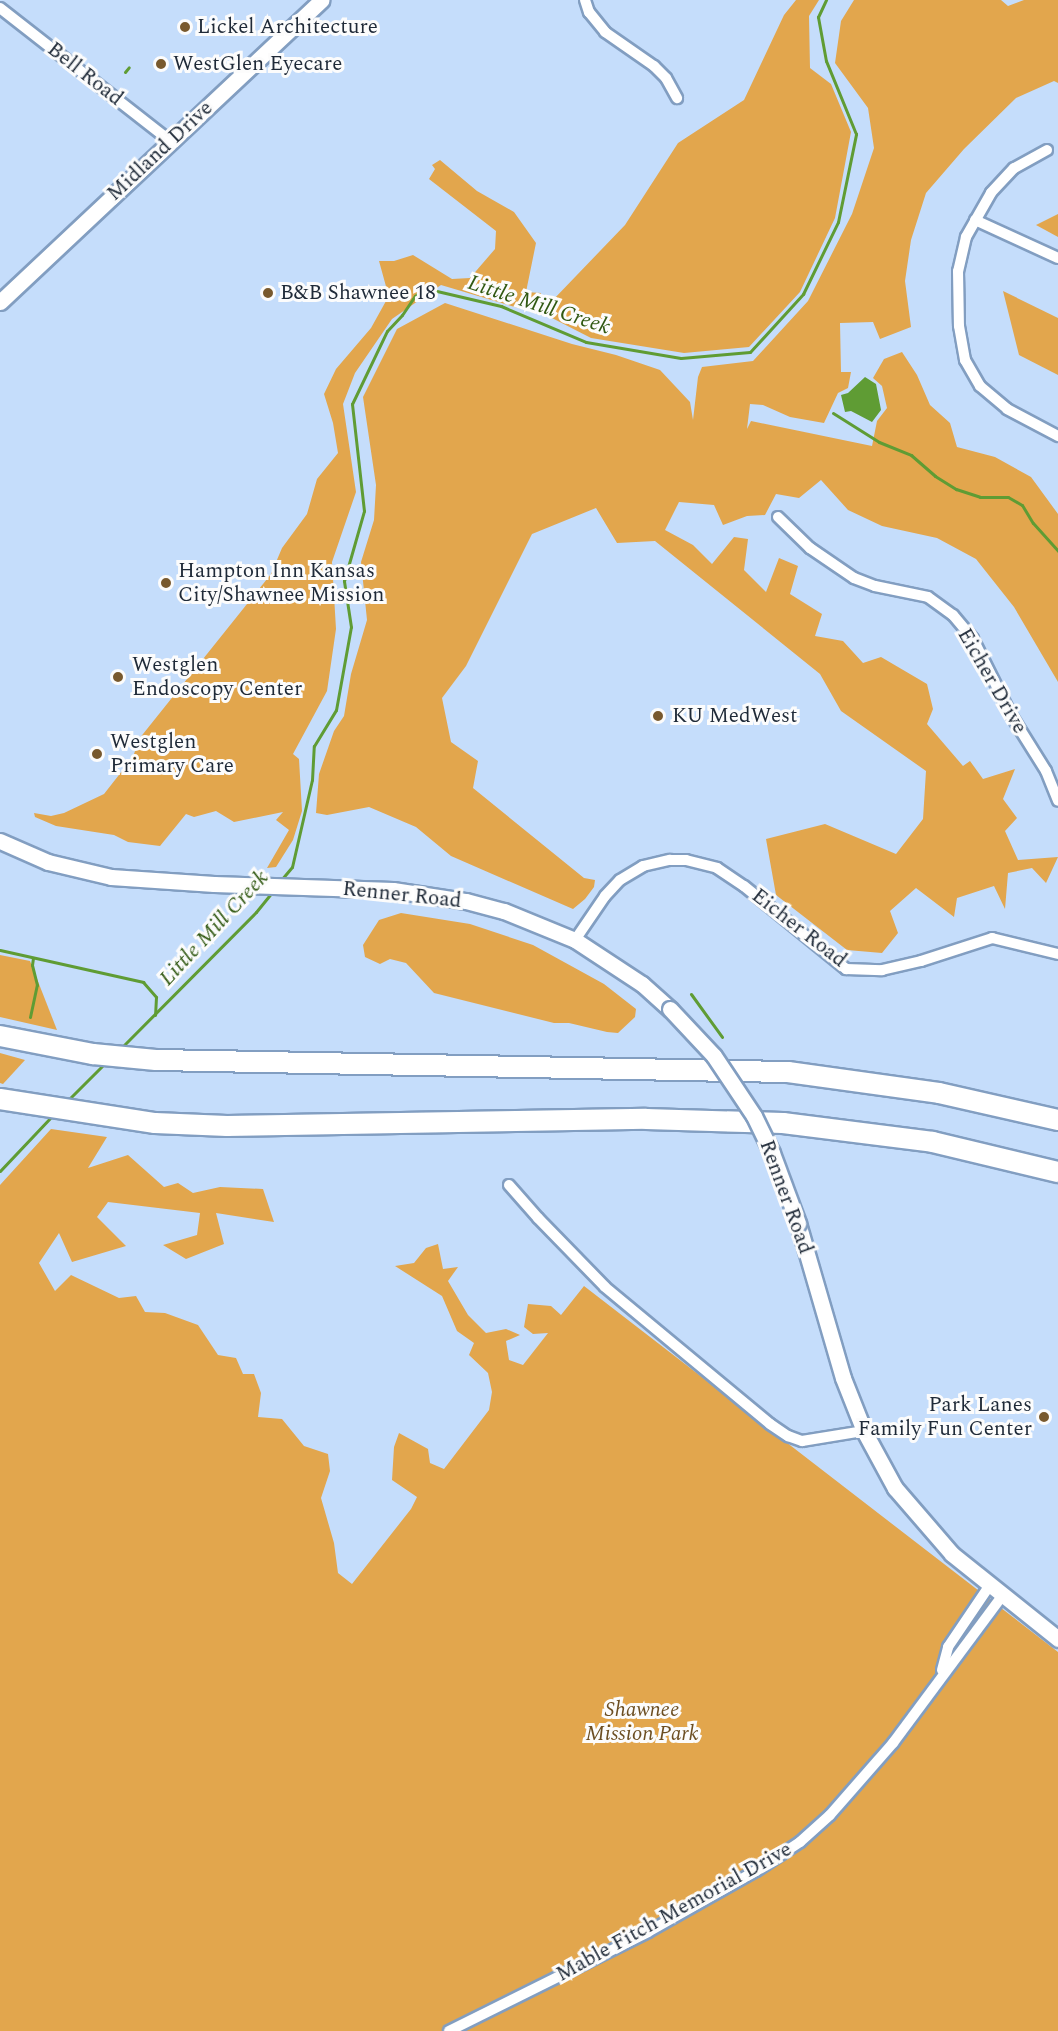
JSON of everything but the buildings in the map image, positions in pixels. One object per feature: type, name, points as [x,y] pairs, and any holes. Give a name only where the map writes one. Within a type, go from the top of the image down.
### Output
[{"type":"highway","points":[[0,1036],[93,1054],[205,1062],[694,1068],[788,1072],[939,1092],[1058,1120]]},
{"type":"highway","points":[[0,1099],[155,1123],[227,1126],[646,1119],[783,1123],[861,1131],[933,1142],[980,1151],[1058,1172]]},
{"type":"main road","name":"Midland Drive","points":[[0,302],[322,0]]},
{"type":"main road","name":"Renner Road","points":[[0,841],[48,862],[100,875],[214,884],[350,888],[428,894],[466,901],[532,921],[575,940],[642,984],[670,1009],[714,1056],[754,1116],[772,1153],[798,1223],[838,1362],[864,1431],[896,1488],[952,1554],[1058,1640]]},
{"type":"street","points":[[585,0],[589,12],[605,32],[654,66],[666,78],[677,98]]},
{"type":"street","name":"Bell Road","points":[[0,8],[170,141]]},
{"type":"street","points":[[1047,150],[1014,168],[991,194],[966,237],[958,289],[958,326],[965,360],[980,386],[1007,409],[1058,436]]},
{"type":"street","points":[[975,220],[1058,258]]},
{"type":"street","name":"Eicher Drive","points":[[778,517],[810,548],[854,578],[875,586],[928,597],[953,615],[973,639],[1011,715],[1046,771],[1058,801]]},
{"type":"street","name":"Eicher Road","points":[[575,940],[605,896],[620,880],[649,864],[686,860],[717,868],[744,886],[846,969],[882,970],[921,961],[993,938],[1058,954]]},
{"type":"street","points":[[509,1185],[570,1252],[628,1307],[788,1436],[802,1441],[864,1431]]},
{"type":"street","name":"Mable Fitch Memorial Drive","points":[[941,1676],[948,1647],[990,1585]]},
{"type":"street","name":"Mable Fitch Memorial Drive","points":[[449,2031],[648,1932],[756,1871],[800,1842],[827,1817],[893,1743],[1003,1595]]},
{"type":"green space","points":[[796,0],[819,0],[809,16],[810,68],[831,84],[851,132],[835,218],[800,292],[749,347],[684,353],[591,338],[552,318],[552,301],[625,225],[678,143],[744,100],[784,15]]},
{"type":"green space","points":[[854,0],[1001,0],[1008,6],[1024,0],[1058,0],[1058,83],[1054,81],[1016,98],[964,149],[926,193],[911,240],[905,281],[911,327],[880,339],[873,322],[840,323],[841,372],[851,372],[848,388],[838,393],[824,423],[790,417],[763,405],[750,404],[747,429],[751,421],[872,446],[877,421],[887,408],[882,386],[873,378],[884,359],[902,352],[917,375],[930,405],[950,423],[957,447],[995,457],[1031,477],[1058,514],[1058,682],[1014,607],[976,559],[937,538],[882,526],[848,510],[821,480],[799,498],[776,494],[765,515],[747,516],[723,525],[714,505],[679,502],[665,530],[693,545],[712,564],[734,537],[748,539],[744,570],[766,592],[779,558],[798,566],[790,594],[822,614],[815,636],[843,641],[863,663],[881,657],[927,684],[933,709],[927,724],[963,766],[970,761],[983,779],[1015,769],[1003,799],[1017,818],[1005,831],[1018,860],[1058,857],[1046,883],[1032,868],[1008,873],[1005,909],[994,886],[957,898],[954,917],[916,888],[890,911],[898,933],[882,953],[847,950],[776,895],[766,839],[825,824],[896,854],[923,819],[926,771],[841,711],[820,674],[655,541],[617,543],[596,508],[532,534],[466,666],[442,698],[451,742],[478,761],[473,788],[584,878],[595,880],[594,887],[585,899],[573,909],[451,856],[416,827],[369,807],[327,815],[316,813],[319,774],[334,731],[344,716],[351,674],[367,620],[361,562],[374,520],[376,485],[363,397],[397,329],[445,303],[572,344],[616,355],[660,370],[690,402],[693,420],[698,377],[702,367],[753,361],[808,301],[852,214],[874,148],[868,108],[835,63],[841,21]]},
{"type":"green space","points":[[440,160],[477,191],[514,212],[536,243],[526,292],[541,293],[542,315],[441,285],[392,319],[355,373],[343,404],[356,492],[332,562],[336,629],[327,691],[293,754],[299,759],[302,811],[293,840],[276,867],[267,868],[289,830],[276,820],[283,812],[234,822],[216,811],[194,817],[186,814],[160,846],[128,842],[114,835],[56,826],[35,817],[34,813],[51,816],[64,813],[104,794],[133,757],[139,739],[271,574],[282,548],[307,514],[317,479],[338,453],[333,423],[324,394],[336,369],[371,328],[386,301],[387,290],[379,261],[394,261],[413,255],[452,279],[470,278],[495,249],[496,231],[429,179],[435,169],[432,165]]},
{"type":"green space","points":[[1058,214],[1058,237],[1036,225]]},
{"type":"green space","points":[[1003,291],[1058,318],[1058,375],[1019,355]]},
{"type":"green space","points":[[401,913],[470,924],[533,945],[604,984],[636,1009],[635,1017],[618,1033],[607,1032],[569,1023],[554,1023],[434,993],[406,963],[390,959],[380,964],[365,957],[363,945],[379,920]]},
{"type":"green space","points":[[0,955],[30,961],[57,1030],[0,1017]]},
{"type":"green space","points":[[0,1053],[25,1060],[3,1084],[0,1083]]},
{"type":"green space","name":"Shawnee Mission Park","points":[[51,1129],[107,1137],[88,1168],[128,1155],[164,1187],[178,1183],[193,1193],[220,1187],[263,1189],[274,1222],[216,1213],[224,1244],[186,1259],[163,1245],[197,1235],[200,1213],[108,1202],[97,1217],[126,1246],[72,1262],[59,1233],[39,1263],[55,1291],[71,1275],[119,1298],[136,1296],[145,1312],[165,1313],[198,1325],[218,1355],[236,1358],[243,1374],[254,1374],[261,1393],[258,1417],[282,1419],[304,1446],[328,1454],[330,1471],[321,1498],[334,1543],[338,1573],[352,1584],[411,1509],[417,1497],[392,1480],[394,1447],[399,1433],[428,1449],[430,1463],[444,1469],[489,1410],[492,1392],[488,1373],[469,1355],[474,1343],[457,1331],[442,1296],[395,1266],[414,1263],[426,1248],[438,1244],[443,1269],[458,1267],[448,1281],[468,1315],[486,1333],[506,1329],[520,1335],[506,1341],[509,1360],[523,1365],[548,1333],[533,1334],[524,1327],[528,1304],[551,1306],[561,1315],[584,1286],[1058,1652],[1058,2031],[0,2031],[0,1185]]},
{"type":"shaded area","points":[[865,377],[876,384],[881,410],[872,422],[851,411],[845,412],[841,395],[848,393]]},
{"type":"waterway","name":"Little Mill Creek","points":[[281,880],[292,867],[312,780],[314,746],[336,710],[351,627],[344,581],[364,511],[352,404],[387,331],[424,288],[501,306],[586,342],[681,358],[750,352],[803,294],[838,222],[856,134],[826,61],[818,17],[826,0]]},
{"type":"waterway","points":[[125,72],[129,67]]},
{"type":"waterway","points":[[833,413],[879,442],[911,455],[935,476],[956,489],[980,497],[1008,497],[1022,505],[1033,523],[1058,551]]},
{"type":"waterway","name":"Little Mill Creek","points":[[120,1049],[256,912],[272,892]]},
{"type":"waterway","points":[[0,950],[143,982],[156,997],[155,1015]]},
{"type":"waterway","points":[[30,1017],[37,985],[32,965],[33,958]]},
{"type":"waterway","points":[[691,994],[722,1037]]},
{"type":"waterway","name":"Little Mill Creek","points":[[66,1102],[106,1062]]},
{"type":"waterway","name":"Little Mill Creek","points":[[0,1171],[53,1115]]},
{"type":"place","name":"Lickel Architecture","points":[[185,27]]},
{"type":"place","name":"WestGlen Eyecare","points":[[161,64]]},
{"type":"place","name":"B&B Shawnee 18","points":[[268,293]]},
{"type":"place","name":"Hampton Inn Kansas City/Shawnee Mission","points":[[166,583]]},
{"type":"place","name":"Westglen Endoscopy Center","points":[[118,677]]},
{"type":"place","name":"KU MedWest","points":[[658,716]]},
{"type":"place","name":"Westglen Primary Care","points":[[97,754]]},
{"type":"place","name":"Park Lanes Family Fun Center","points":[[1044,1417]]}]
